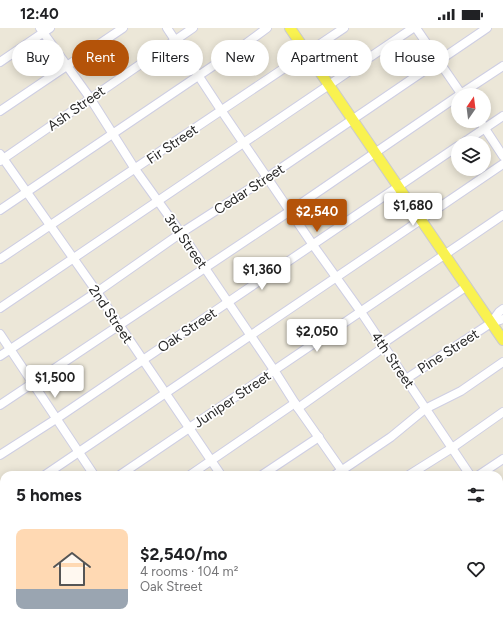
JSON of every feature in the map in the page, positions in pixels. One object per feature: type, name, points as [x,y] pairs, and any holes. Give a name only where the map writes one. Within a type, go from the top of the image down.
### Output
[{"type":"main road","points":[[290,28],[298,40]]},
{"type":"main road","points":[[324,76],[503,340]]},
{"type":"street","points":[[0,111],[123,28]]},
{"type":"street","name":"4th Street","points":[[167,28],[175,39]]},
{"type":"street","name":"Ash Street","points":[[1,158],[193,28]]},
{"type":"street","points":[[203,73],[268,28]]},
{"type":"street","name":"Fir Street","points":[[326,40],[344,28]]},
{"type":"street","points":[[0,308],[415,28],[423,40]]},
{"type":"street","name":"Cedar Street","points":[[449,54],[487,28]]},
{"type":"street","points":[[0,62],[44,30]]},
{"type":"street","name":"3rd Street","points":[[44,30],[90,98],[135,169],[205,268],[319,437],[340,471]]},
{"type":"street","points":[[470,88],[503,66]]},
{"type":"street","name":"Fir Street","points":[[0,258],[277,73]]},
{"type":"street","points":[[0,210],[198,76]]},
{"type":"street","name":"4th Street","points":[[198,76],[313,245],[361,312],[467,471]]},
{"type":"street","name":"Cedar Street","points":[[0,356],[416,76]]},
{"type":"street","points":[[448,76],[455,88]]},
{"type":"street","points":[[0,405],[120,326],[451,101]]},
{"type":"street","points":[[491,124],[503,116]]},
{"type":"street","points":[[473,136],[485,128],[503,156]]},
{"type":"street","name":"Oak Street","points":[[0,455],[56,419],[451,151]]},
{"type":"street","name":"2nd Street","points":[[1,158],[27,191],[218,471]]},
{"type":"street","points":[[51,471],[503,164]]},
{"type":"street","name":"Juniper Street","points":[[126,471],[503,215]]},
{"type":"street","points":[[196,471],[297,405],[383,346],[466,286]]},
{"type":"street","name":"Pine Street","points":[[491,323],[503,309]]},
{"type":"street","name":"Pine Street","points":[[406,379],[491,323],[503,319]]},
{"type":"street","points":[[0,334],[91,471]]},
{"type":"street","points":[[344,471],[391,437],[426,409],[461,391],[503,362]]},
{"type":"street","points":[[415,471],[452,448],[503,412]]},
{"type":"street","points":[[268,471],[319,437]]},
{"type":"street","points":[[485,471],[503,460]]}]
